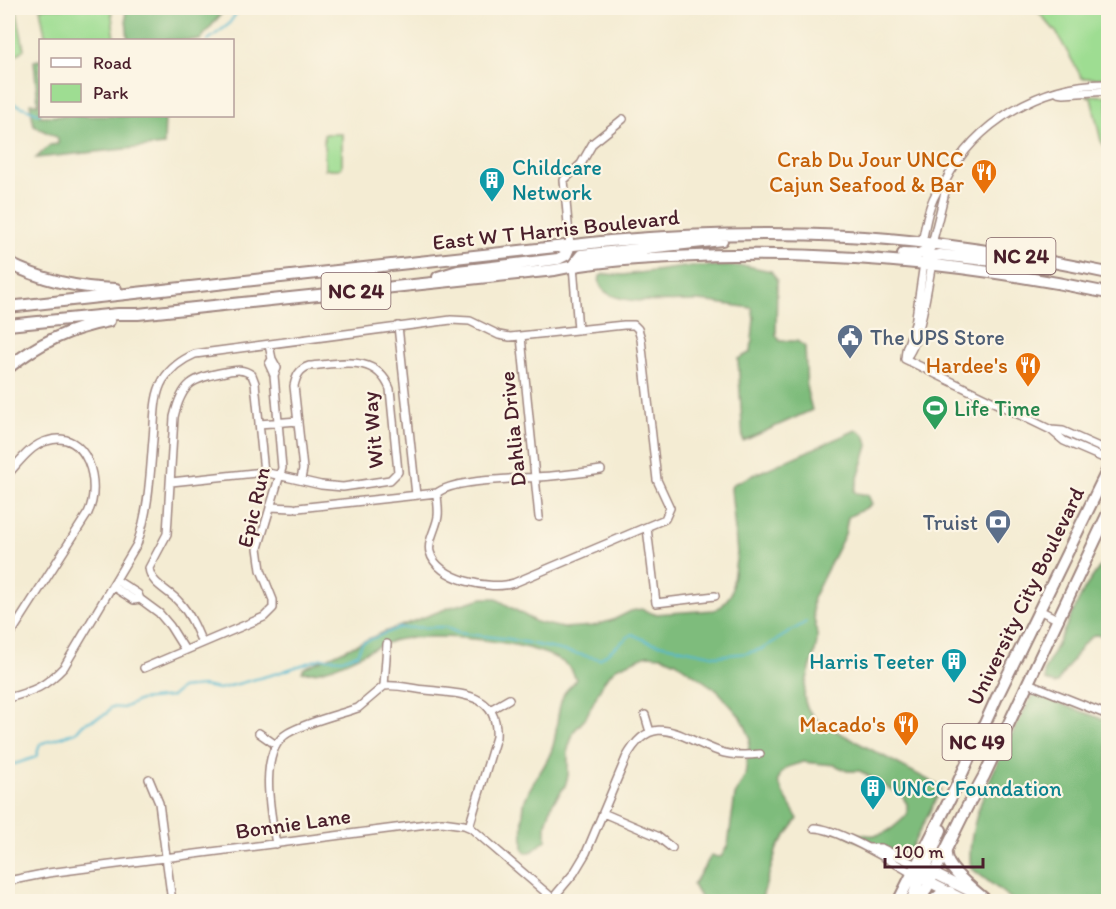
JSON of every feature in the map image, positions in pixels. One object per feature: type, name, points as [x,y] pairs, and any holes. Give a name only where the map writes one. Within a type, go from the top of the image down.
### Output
[{"type":"main road","name":"East W T Harris Boulevard","points":[[8,307],[677,236],[749,234],[847,236],[927,243],[1029,257],[1108,273]]},
{"type":"main road","points":[[573,266],[581,255],[712,242],[749,234]]},
{"type":"main road","points":[[820,256],[853,252],[917,255],[928,250],[927,243]]},
{"type":"main road","points":[[411,285],[458,271],[558,259],[566,255],[570,246]]},
{"type":"main road","points":[[928,263],[932,256],[940,255],[1036,266],[1080,267]]},
{"type":"main road","name":"East W T Harris Boulevard","points":[[8,325],[138,314],[555,270],[573,266],[694,256],[820,256],[928,263],[1027,277],[1108,293]]},
{"type":"main road","points":[[8,263],[47,279],[76,285],[98,289],[153,291]]},
{"type":"main road","points":[[8,368],[39,346],[62,334],[138,314]]},
{"type":"main road","name":"University City Boulevard","points":[[920,902],[923,873],[956,787],[1108,469]]},
{"type":"main road","name":"University City Boulevard","points":[[898,902],[946,849],[984,776],[1108,513]]},
{"type":"main road","points":[[946,849],[945,858],[950,867],[988,902]]},
{"type":"main road","points":[[911,902],[923,873]]},
{"type":"main road","points":[[931,902],[942,893],[950,892]]},
{"type":"street","points":[[927,243],[945,192],[945,182],[964,152],[992,124],[1026,104],[1071,87],[1108,84]]},
{"type":"street","points":[[1058,93],[1108,91]]},
{"type":"street","points":[[570,246],[564,180],[581,164],[593,143],[623,119]]},
{"type":"street","points":[[928,263],[905,359],[1051,430],[1064,441],[1108,460]]},
{"type":"street","points":[[573,266],[578,330]]},
{"type":"street","points":[[8,698],[33,691],[49,683],[64,667],[137,544],[145,522],[156,399],[163,381],[180,361],[195,354],[398,326],[461,320],[503,337],[634,325],[641,337],[657,480],[670,508],[665,519],[514,584],[489,585],[450,575],[434,560],[429,550],[438,514],[437,493]]},
{"type":"street","points":[[398,326],[416,495]]},
{"type":"street","name":"Dahlia Drive","points":[[521,337],[539,517]]},
{"type":"street","name":"Epic Run","points":[[144,668],[264,617],[273,609],[273,600],[261,570],[258,548],[281,474],[282,452],[274,375],[277,368],[269,345]]},
{"type":"street","name":"Wit Way","points":[[171,483],[264,472],[281,474],[321,485],[343,487],[377,483],[394,478],[398,472],[398,464],[390,389],[387,381],[378,372],[359,362],[304,367],[297,376],[294,386],[303,469],[301,479]]},
{"type":"street","points":[[202,643],[186,611],[177,600],[153,580],[149,571],[150,563],[167,534],[174,417],[178,399],[193,381],[202,376],[238,369],[249,372],[255,383],[264,472]]},
{"type":"street","points":[[259,424],[298,421]]},
{"type":"street","points":[[1051,430],[1063,431],[1108,451]]},
{"type":"street","points":[[8,474],[40,443],[48,440],[66,441],[81,449],[87,456],[91,467],[92,498],[88,513],[8,638]]},
{"type":"street","points":[[270,507],[296,508],[437,493],[447,487],[494,480],[536,478],[601,470]]},
{"type":"street","points":[[647,528],[656,603],[715,596]]},
{"type":"street","points":[[114,583],[131,594],[134,600],[140,599],[159,613],[170,626],[184,650]]},
{"type":"street","points":[[1039,610],[1059,620]]},
{"type":"street","points":[[276,844],[270,799],[269,764],[276,745],[284,736],[295,730],[358,708],[384,686],[387,644]]},
{"type":"street","points":[[1028,683],[1108,715]]},
{"type":"street","points":[[384,686],[468,695],[480,700],[490,710],[496,724],[496,738],[469,827]]},
{"type":"street","points":[[490,710],[509,699]]},
{"type":"street","points":[[645,715],[650,732]]},
{"type":"street","points":[[555,900],[579,867],[632,747],[650,732],[675,731],[714,750],[731,755],[760,754]]},
{"type":"street","points":[[259,733],[276,745]]},
{"type":"street","points":[[149,779],[159,803],[172,902]]},
{"type":"street","points":[[603,813],[657,836],[672,849]]},
{"type":"street","name":"Bonnie Lane","points":[[8,881],[48,873],[442,822],[469,827],[489,841],[555,900]]},
{"type":"street","points":[[814,828],[825,829],[988,902]]},
{"type":"street","points":[[923,873],[969,902]]},
{"type":"green space","points":[[8,8],[16,8],[24,49],[17,55],[8,54]]},
{"type":"green space","points":[[40,8],[111,8],[115,39],[46,39]]},
{"type":"green space","points":[[125,8],[155,11],[179,8],[226,8],[201,39],[128,39]]},
{"type":"green space","points":[[1035,8],[1108,8],[1108,78],[1082,78],[1056,32]]},
{"type":"green space","points":[[39,60],[39,117],[165,117],[164,145],[36,158],[50,145],[58,144],[58,138],[34,126],[30,103],[38,104],[34,61]]},
{"type":"green space","points":[[1086,95],[1108,96],[1108,152],[1101,141],[1091,98]]},
{"type":"green space","points":[[324,134],[342,134],[342,167],[339,169],[325,169]]},
{"type":"green space","points":[[692,266],[747,266],[771,271],[777,280],[776,335],[780,341],[797,341],[805,347],[807,391],[812,410],[743,441],[738,359],[751,352],[754,318],[752,308],[697,301],[656,302],[622,299],[609,294],[601,287],[600,276],[604,274],[623,275]]},
{"type":"green space","points":[[856,430],[865,436],[868,446],[854,491],[868,495],[872,504],[848,517],[845,534],[813,598],[812,608],[817,640],[804,694],[811,714],[821,723],[938,785],[941,789],[909,852],[896,852],[879,845],[860,842],[847,835],[849,832],[875,835],[893,828],[907,815],[907,804],[902,796],[860,771],[847,771],[835,765],[803,762],[788,767],[781,773],[778,781],[798,819],[777,848],[761,901],[700,901],[693,885],[711,856],[721,857],[728,845],[735,795],[745,776],[750,737],[742,719],[718,691],[676,662],[662,656],[647,655],[616,668],[604,681],[585,719],[574,731],[568,749],[568,776],[565,786],[552,804],[546,824],[546,840],[533,851],[526,853],[523,850],[525,800],[551,753],[561,702],[564,694],[576,679],[569,667],[536,650],[512,644],[434,637],[396,640],[325,670],[302,672],[304,668],[382,633],[451,607],[483,598],[495,598],[536,622],[563,628],[593,626],[641,609],[654,614],[714,610],[722,606],[731,594],[737,553],[731,488],[733,484]]},
{"type":"green space","points":[[1108,555],[1108,636],[1094,635],[1083,644],[1057,683],[1045,680],[1044,671],[1085,588]]},
{"type":"green space","points":[[1036,695],[1108,721],[1108,814],[1104,834],[1108,855],[1108,901],[1014,901],[971,868],[970,848],[980,804],[1011,736],[1031,698]]},
{"type":"waterway","points":[[209,39],[228,25],[240,8]]},
{"type":"waterway","points":[[1105,8],[1108,12]]},
{"type":"waterway","points":[[8,101],[39,114]]},
{"type":"waterway","points":[[8,763],[15,764],[36,757],[40,744],[76,732],[83,724],[106,714],[111,707],[123,708],[140,700],[171,697],[181,688],[203,686],[219,689],[322,658],[342,659],[357,654],[362,643],[398,628],[445,627],[458,633],[510,639],[600,659],[632,634],[649,642],[716,656],[747,653],[762,649],[806,622]]},
{"type":"place","name":"Crab Du Jour UNCC Cajun Seafood & Bar","points":[[984,195]]},
{"type":"place","name":"Childcare Network","points":[[492,203]]},
{"type":"place","name":"The UPS Store","points":[[850,360]]},
{"type":"place","name":"Hardee's","points":[[1028,388]]},
{"type":"place","name":"Life Time","points":[[935,431]]},
{"type":"place","name":"Truist","points":[[998,545]]},
{"type":"place","name":"Harris Teeter","points":[[954,684]]},
{"type":"place","name":"Macado's","points":[[906,747]]},
{"type":"place","name":"UNCC Foundation","points":[[873,811]]}]
